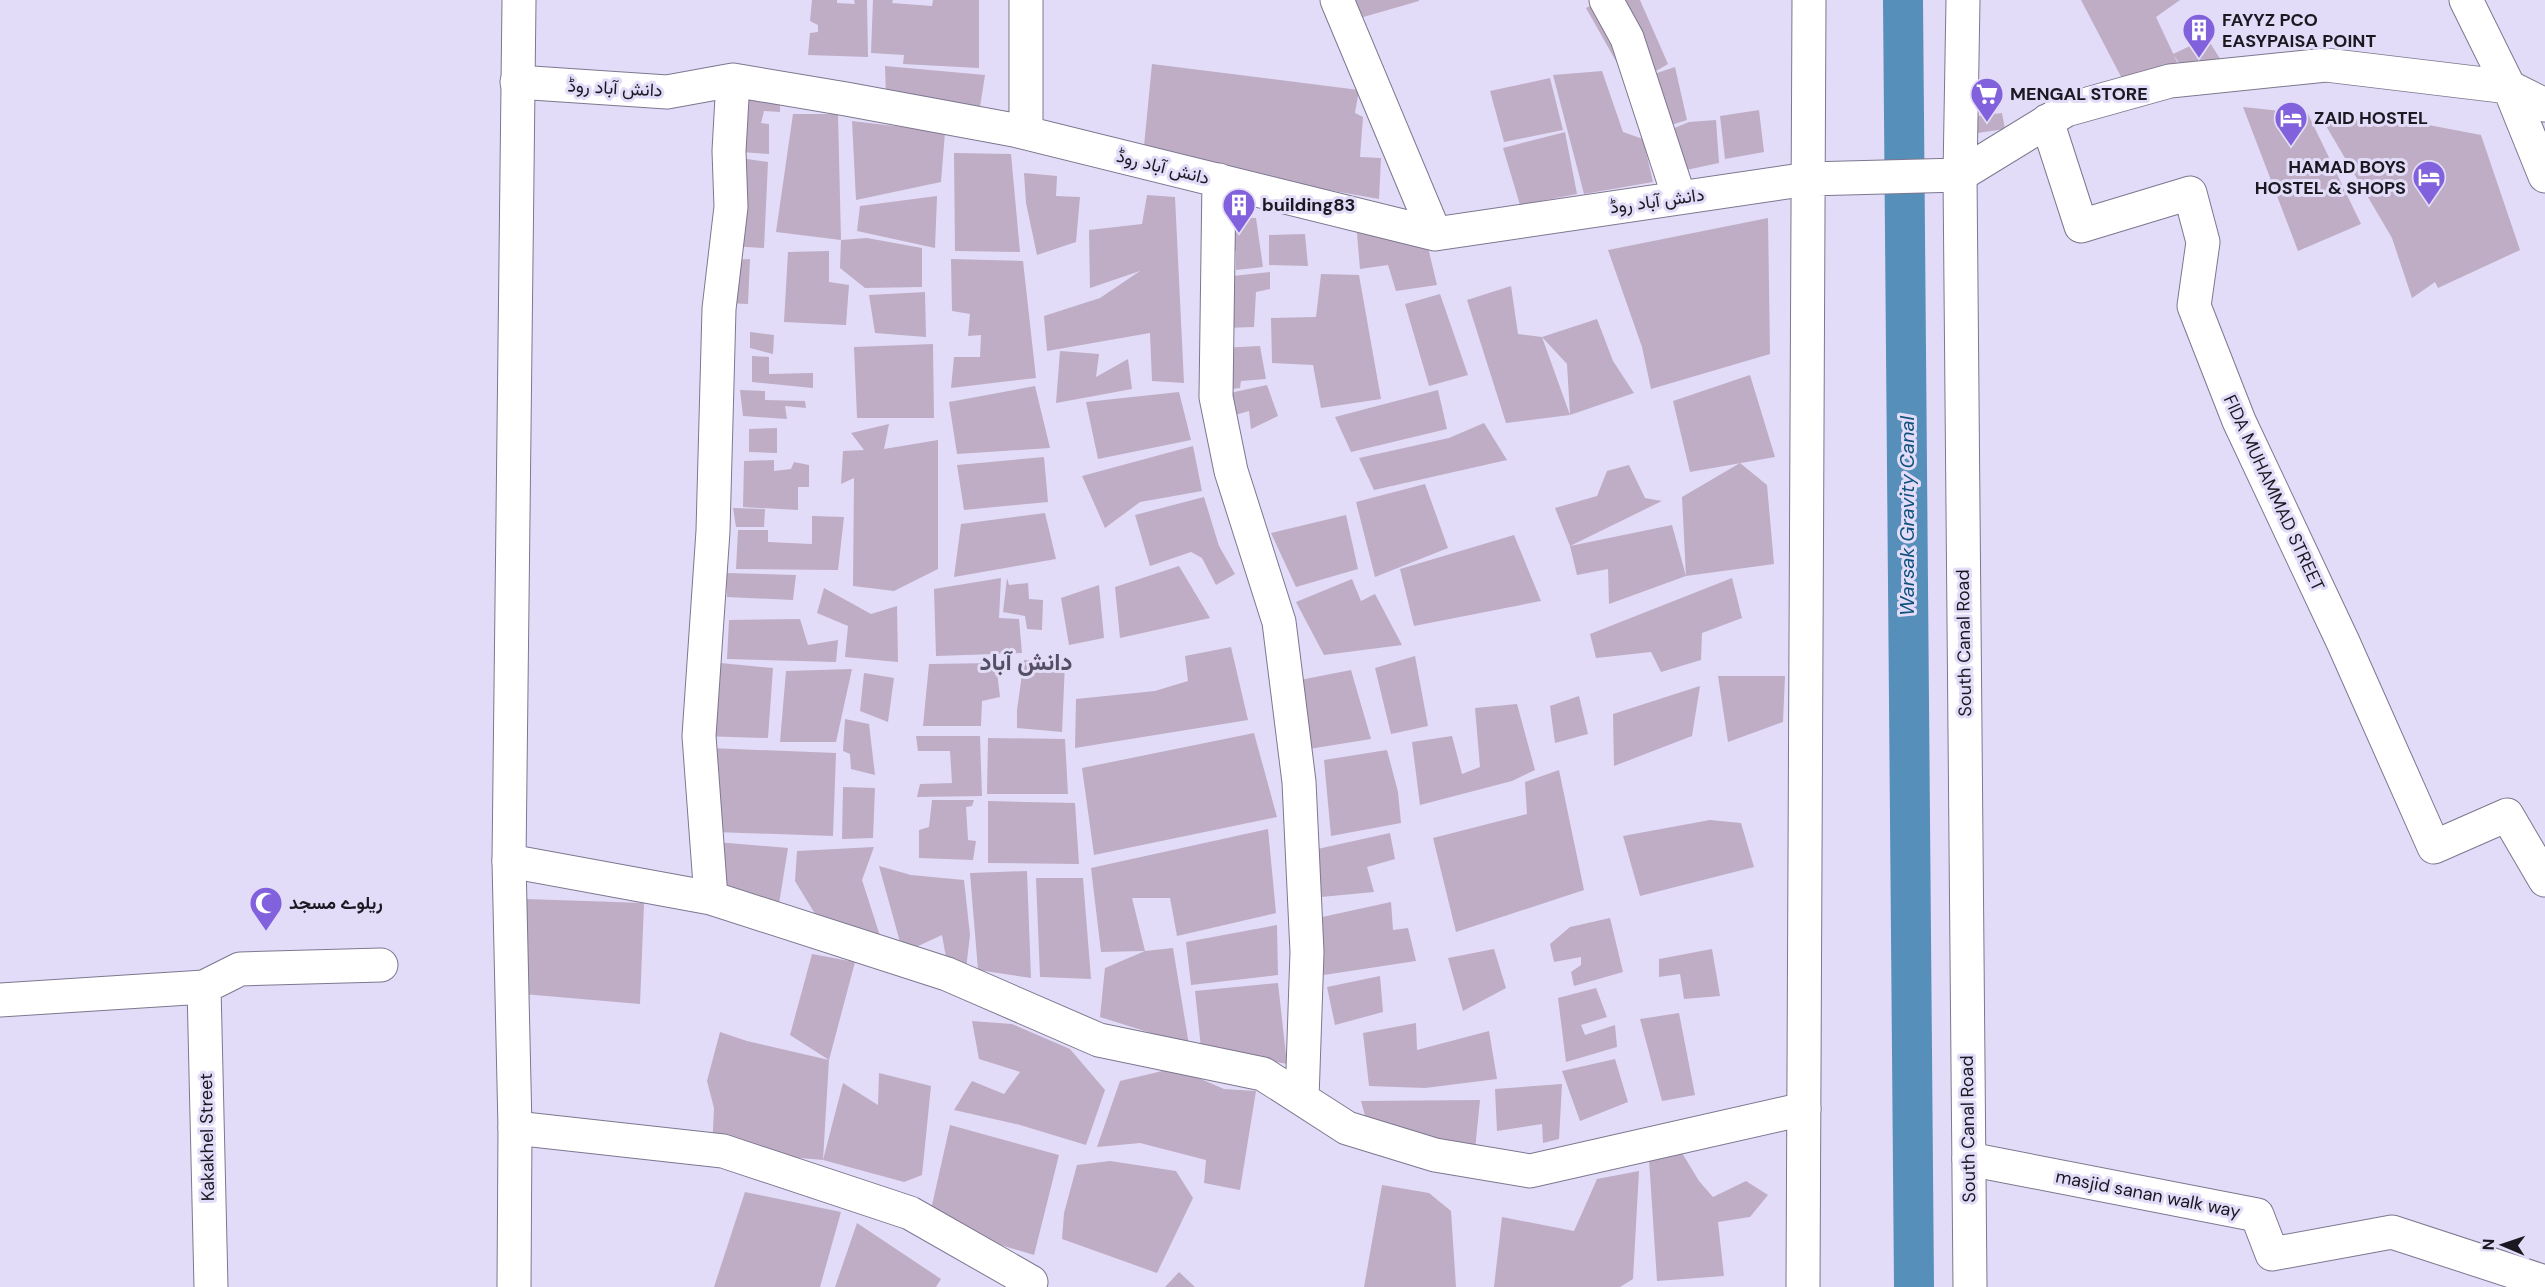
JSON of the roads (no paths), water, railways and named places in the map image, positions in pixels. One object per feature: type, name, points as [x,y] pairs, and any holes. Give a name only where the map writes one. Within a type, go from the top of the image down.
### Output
[{"type":"street","points":[[514,1287],[515,1128],[509,861],[519,0]]},
{"type":"street","points":[[1026,0],[1026,133]]},
{"type":"street","points":[[1337,0],[1434,234]]},
{"type":"street","points":[[1606,0],[1627,38],[1679,197]]},
{"type":"street","points":[[1803,1287],[1809,0]]},
{"type":"street","name":"South Canal Road","points":[[1963,0],[1960,175],[1970,1287]]},
{"type":"street","points":[[2466,0],[2509,87],[2545,176]]},
{"type":"street","points":[[1960,175],[2066,110],[2170,81],[2326,65],[2509,87],[2545,105]]},
{"type":"street","points":[[711,897],[699,736],[713,531],[719,309],[731,207],[729,151],[733,80]]},
{"type":"street","name":"دانش آباد روڈ","points":[[517,82],[667,92],[733,80],[1026,133],[1434,234],[1808,179],[1960,175]]},
{"type":"street","name":"FIDA MUHAMMAD STREET","points":[[2047,122],[2081,226],[2190,193],[2203,242],[2194,306],[2239,421],[2343,642],[2434,847],[2507,816],[2545,880]]},
{"type":"street","points":[[1219,180],[1216,397],[1231,471],[1279,622],[1299,782],[1307,952],[1302,1100]]},
{"type":"street","points":[[509,861],[711,897],[947,974],[1099,1040],[1263,1074],[1347,1128],[1435,1155],[1530,1172],[1804,1109]]},
{"type":"street","points":[[0,1000],[204,987],[240,969],[381,965]]},
{"type":"street","name":"Kakakhel Street","points":[[204,987],[211,1287]]},
{"type":"street","points":[[515,1128],[723,1151],[910,1213],[1031,1282]]},
{"type":"street","name":"masjid sanan walk way","points":[[1969,1159],[2257,1215],[2272,1254],[2392,1232],[2545,1282]]},
{"type":"waterway","name":"Warsak Gravity Canal","points":[[1903,0],[1914,1287]]},
{"type":"place","name":"FAYYZ PCO EASYPAISA POINT","points":[[2199,59]]},
{"type":"place","name":"MENGAL STORE","points":[[1987,123]]},
{"type":"place","name":"ZAID HOSTEL","points":[[2291,147]]},
{"type":"place","name":"HAMAD BOYS HOSTEL & SHOPS","points":[[2429,206]]},
{"type":"place","name":"building83","points":[[1239,234]]},
{"type":"place","name":"ریلوے مسجد","points":[[266,932]]},
{"type":"district","name":"دانش آباد","points":[[1026,661]]}]
